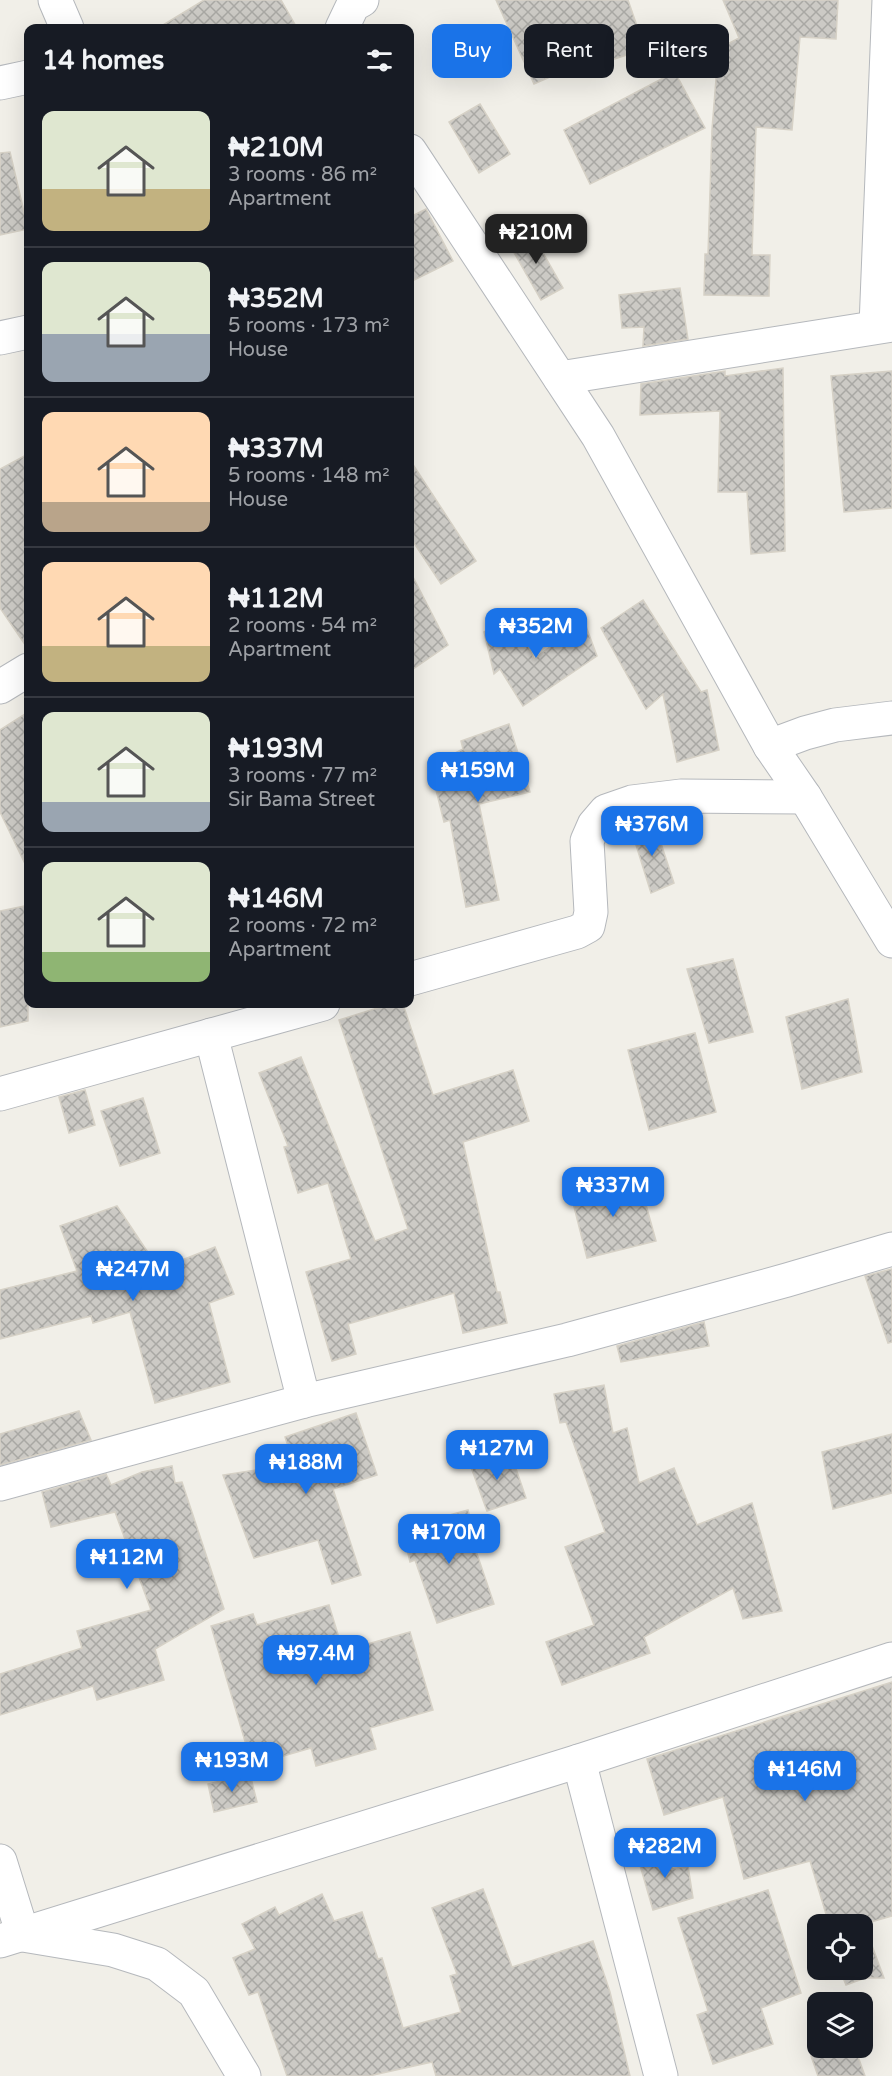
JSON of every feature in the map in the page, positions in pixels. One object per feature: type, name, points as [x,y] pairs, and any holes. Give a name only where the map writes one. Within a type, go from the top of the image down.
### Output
[{"type":"street","points":[[55,0],[65,24]]},
{"type":"street","points":[[344,24],[353,4],[362,0]]},
{"type":"street","points":[[560,378],[884,326],[890,0]]},
{"type":"street","points":[[0,83],[24,78]]},
{"type":"street","points":[[414,157],[598,436],[770,746],[805,797],[892,941]]},
{"type":"street","points":[[0,338],[24,333]]},
{"type":"street","points":[[0,687],[24,672]]},
{"type":"street","points":[[770,746],[836,724],[892,718]]},
{"type":"street","points":[[414,978],[577,932],[588,926],[591,912],[586,841],[594,825],[606,811],[633,802],[681,796],[805,797]]},
{"type":"street","points":[[0,1094],[309,1008]]},
{"type":"street","points":[[211,1035],[304,1401]]},
{"type":"street","points":[[0,1484],[304,1401],[579,1336],[788,1280],[892,1249]]},
{"type":"street","points":[[11,1938],[579,1761],[892,1659]]},
{"type":"street","points":[[579,1761],[661,2076]]},
{"type":"street","points":[[0,1861],[11,1938]]},
{"type":"street","points":[[11,1938],[114,1950],[157,1964],[194,1992],[244,2076]]},
{"type":"building","points":[[204,0],[281,0],[295,24],[165,24]]},
{"type":"building","points":[[496,0],[628,0],[636,24],[626,24],[626,55],[614,59],[614,24],[524,24],[524,62],[512,35],[512,24],[507,24]]},
{"type":"building","points":[[723,0],[838,0],[836,39],[800,37],[792,130],[756,127],[752,255],[770,255],[769,296],[704,295],[716,78],[729,78],[729,43],[739,38]]},
{"type":"building","points":[[531,78],[548,78],[534,84]]},
{"type":"building","points":[[663,78],[678,78],[705,128],[590,184],[564,130]]},
{"type":"building","points":[[480,104],[510,154],[479,173],[449,122]]},
{"type":"building","points":[[10,152],[24,212],[24,230],[0,235],[0,153]]},
{"type":"building","points":[[426,209],[453,261],[414,280],[414,215]]},
{"type":"building","points":[[530,230],[563,288],[541,300],[508,242]]},
{"type":"building","points":[[680,288],[688,339],[643,346],[644,327],[622,328],[619,295]]},
{"type":"building","points":[[783,368],[785,551],[751,554],[747,492],[718,492],[720,411],[640,415],[641,384],[725,371],[725,376]]},
{"type":"building","points":[[892,371],[892,508],[844,512],[831,376]]},
{"type":"building","points":[[24,456],[24,643],[0,608],[0,469]]},
{"type":"building","points":[[414,466],[476,561],[441,584],[414,543]]},
{"type":"building","points":[[414,579],[448,645],[414,668]]},
{"type":"building","points":[[643,600],[701,692],[707,690],[719,750],[677,762],[663,694],[646,709],[601,628]]},
{"type":"building","points":[[515,617],[534,659],[584,621],[597,656],[523,706],[500,669],[494,674],[484,632]]},
{"type":"building","points":[[24,715],[24,862],[0,812],[0,730]]},
{"type":"building","points":[[509,724],[530,792],[479,804],[499,900],[466,907],[450,820],[444,822],[430,766],[463,749],[461,741]]},
{"type":"building","points":[[654,822],[674,883],[651,893],[631,829]]},
{"type":"building","points":[[24,906],[24,1008],[28,1008],[28,1021],[0,1027],[0,911]]},
{"type":"building","points":[[733,959],[753,1032],[709,1043],[687,969]]},
{"type":"building","points":[[848,999],[862,1072],[802,1089],[786,1017]]},
{"type":"building","points":[[377,1008],[404,1008],[433,1095],[513,1070],[529,1121],[463,1142],[497,1292],[500,1292],[507,1323],[463,1333],[454,1293],[348,1324],[356,1354],[332,1361],[306,1272],[351,1259],[328,1183],[298,1193],[284,1147],[288,1146],[259,1073],[301,1057],[375,1241],[408,1229],[339,1020]]},
{"type":"building","points":[[695,1033],[716,1112],[649,1130],[628,1050]]},
{"type":"building","points":[[85,1090],[95,1125],[69,1133],[59,1097]]},
{"type":"building","points":[[143,1098],[160,1153],[120,1166],[101,1111]]},
{"type":"building","points":[[638,1176],[656,1241],[587,1258],[571,1195]]},
{"type":"building","points":[[117,1206],[159,1269],[215,1247],[234,1294],[209,1303],[230,1382],[155,1403],[130,1312],[93,1323],[91,1316],[0,1339],[0,1290],[77,1271],[60,1226]]},
{"type":"building","points":[[892,1269],[892,1342],[888,1343],[865,1276]]},
{"type":"building","points":[[704,1322],[709,1346],[621,1362],[617,1346]]},
{"type":"building","points":[[604,1385],[613,1433],[627,1428],[639,1483],[674,1468],[697,1525],[752,1503],[782,1611],[743,1619],[733,1588],[644,1637],[650,1653],[562,1685],[546,1642],[594,1625],[565,1547],[605,1532],[566,1422],[560,1423],[554,1394]]},
{"type":"building","points":[[79,1411],[91,1440],[0,1465],[0,1434]]},
{"type":"building","points":[[356,1413],[377,1475],[333,1489],[361,1575],[332,1584],[318,1540],[254,1558],[223,1475],[294,1464],[285,1437]]},
{"type":"building","points":[[892,1434],[892,1493],[833,1509],[822,1452]]},
{"type":"building","points":[[512,1457],[526,1498],[487,1511],[468,1459]]},
{"type":"building","points":[[172,1466],[175,1483],[182,1482],[224,1609],[155,1649],[164,1680],[97,1700],[93,1686],[0,1715],[0,1674],[82,1648],[77,1631],[151,1610],[115,1512],[51,1527],[42,1492],[106,1474],[111,1485],[142,1472]]},
{"type":"building","points":[[468,1510],[477,1545],[474,1545],[494,1604],[437,1623],[415,1560],[410,1562],[402,1528]]},
{"type":"building","points":[[329,1605],[343,1651],[410,1632],[433,1710],[370,1728],[376,1749],[316,1766],[311,1748],[252,1765],[211,1626],[253,1614],[257,1625]]},
{"type":"building","points":[[892,1682],[892,1916],[873,1921],[873,1914],[826,1914],[810,1861],[744,1879],[723,1797],[664,1815],[647,1759]]},
{"type":"building","points":[[250,1774],[257,1802],[214,1812],[208,1784]]},
{"type":"building","points":[[669,1845],[672,1869],[688,1866],[693,1898],[653,1910],[637,1855]]},
{"type":"building","points":[[483,1889],[512,1967],[593,1941],[610,1992],[630,2076],[436,2076],[432,2062],[369,2076],[287,2076],[258,1992],[249,1995],[233,1958],[255,1949],[242,1924],[275,1907],[279,1915],[322,1894],[334,1921],[362,1912],[378,1959],[382,1958],[403,2028],[461,2012],[450,1976],[457,1974],[432,1908]]},
{"type":"building","points":[[768,1890],[801,1993],[761,2008],[773,2044],[713,2064],[697,2015],[708,2011],[678,1918]]},
{"type":"building","points":[[873,1948],[884,1978],[873,1978]]},
{"type":"building","points":[[844,1980],[860,1980],[846,1985]]},
{"type":"building","points":[[812,2058],[859,2058],[865,2076],[818,2076]]}]
